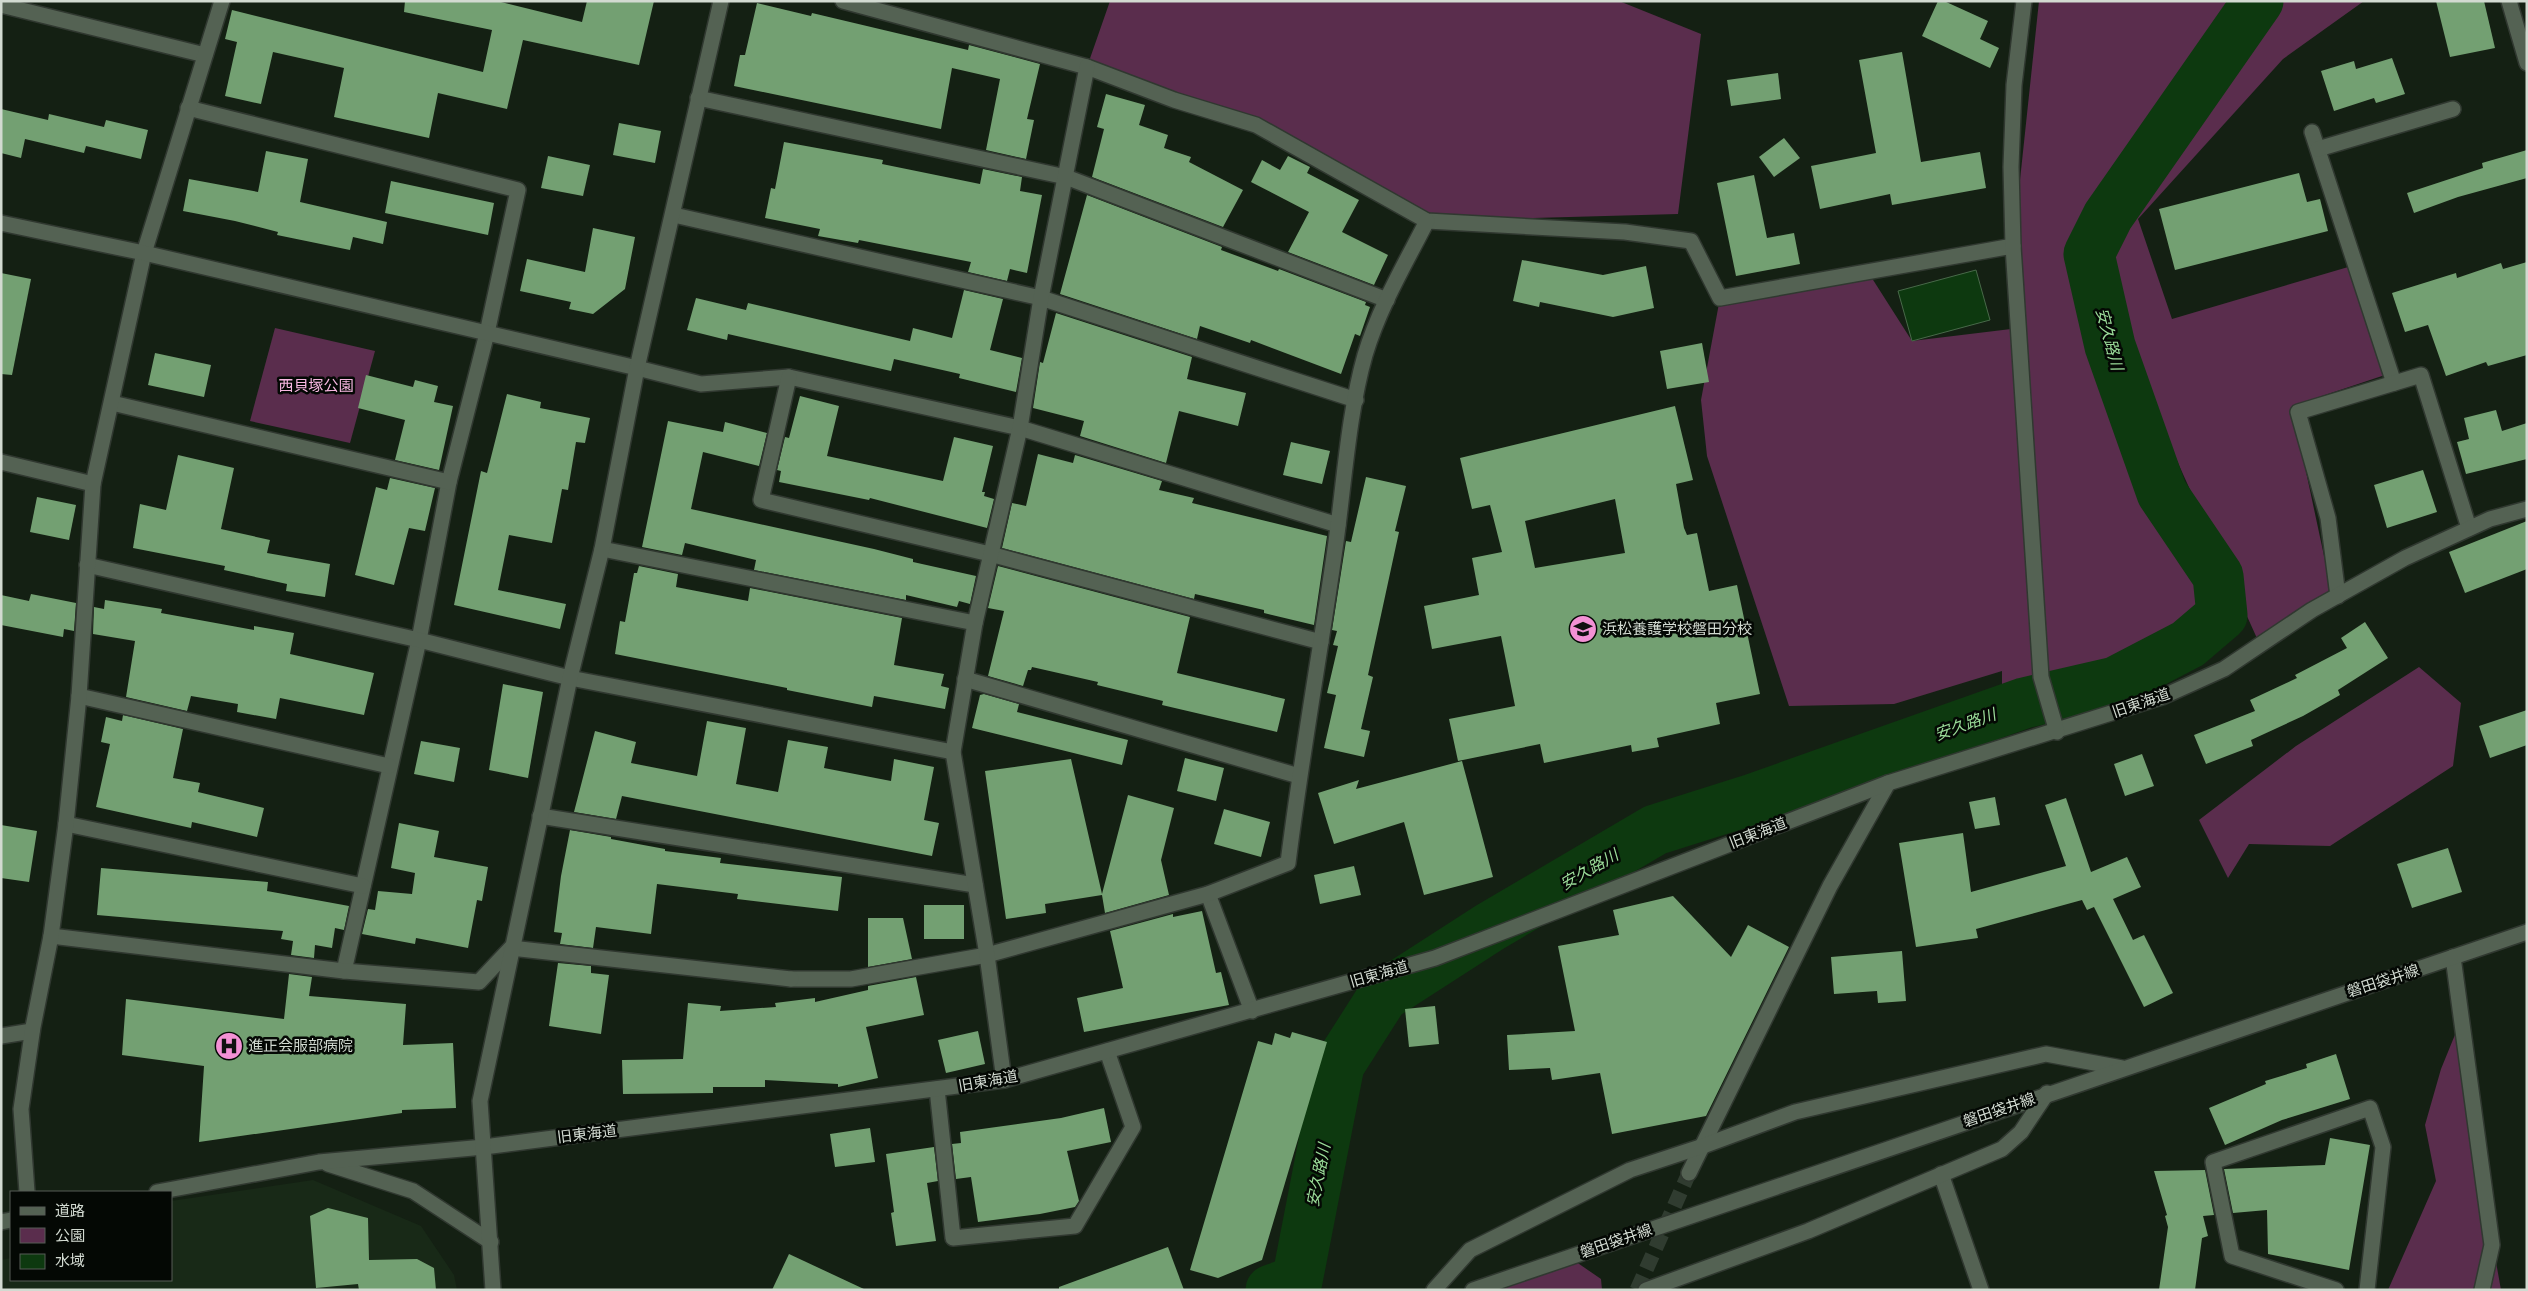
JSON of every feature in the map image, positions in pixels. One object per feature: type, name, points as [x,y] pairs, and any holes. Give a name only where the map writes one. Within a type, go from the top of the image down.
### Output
[{"type":"street","points":[[27,1191],[21,1109],[32,1031],[51,936],[66,824],[79,696],[93,484],[144,253],[222,1]]},
{"type":"street","points":[[493,1290],[480,1101],[511,948],[570,678],[602,549],[638,368],[674,216],[698,98],[721,1]]},
{"type":"street","points":[[843,1],[1087,67],[1174,100],[1256,125],[1427,221],[1625,232],[1691,241],[1720,298],[2013,246]]},
{"type":"street","points":[[2024,1],[2014,85],[2011,167],[2013,246],[2041,677],[2057,732]]},
{"type":"street","points":[[2510,1],[2527,63]]},
{"type":"street","points":[[1,5],[205,55]]},
{"type":"street","points":[[1004,1080],[987,955],[953,752],[975,623],[1020,428],[1041,298],[1087,67]]},
{"type":"street","points":[[698,98],[1066,176],[1387,300]]},
{"type":"street","points":[[188,108],[518,190],[487,333],[449,482],[419,640],[344,971]]},
{"type":"street","points":[[2318,149],[2453,109]]},
{"type":"street","points":[[2312,132],[2394,384]]},
{"type":"street","points":[[674,216],[1041,298],[1356,400]]},
{"type":"street","points":[[511,948],[791,979],[851,980],[987,955],[1208,894],[1288,863],[1298,776],[1321,642],[1356,400],[1365,354],[1387,300],[1427,221]]},
{"type":"street","points":[[1,223],[144,253],[701,384],[790,377],[1020,428],[1338,525]]},
{"type":"street","points":[[2338,596],[2328,518],[2298,412],[2422,375],[2469,528]]},
{"type":"street","points":[[790,377],[761,500],[990,554],[1321,642]]},
{"type":"street","points":[[112,403],[449,482]]},
{"type":"street","points":[[1,462],[93,484]]},
{"type":"street","name":"旧東海道","points":[[162,1191],[319,1162],[484,1147],[1004,1080],[1436,958],[1888,783],[2057,732],[2162,697],[2224,669],[2338,596],[2405,558],[2490,519],[2527,509]]},
{"type":"street","points":[[602,549],[975,623]]},
{"type":"street","points":[[87,564],[419,640],[570,678],[953,752]]},
{"type":"street","points":[[965,679],[1298,776]]},
{"type":"street","points":[[79,696],[389,766]]},
{"type":"street","points":[[1689,1173],[1830,886],[1888,783]]},
{"type":"street","points":[[540,816],[975,885]]},
{"type":"street","points":[[66,824],[363,886]]},
{"type":"street","points":[[1208,894],[1252,1011]]},
{"type":"street","name":"磐田袋井線","points":[[1473,1290],[2047,1093],[2527,932]]},
{"type":"street","points":[[51,936],[344,971],[479,982],[511,948]]},
{"type":"street","points":[[2453,957],[2492,1245],[2482,1290]]},
{"type":"street","points":[[1,1036],[32,1031]]},
{"type":"street","points":[[937,1089],[954,1238],[1075,1226],[1132,1127],[1107,1051]]},
{"type":"street","points":[[1434,1290],[1470,1250],[1630,1170],[1703,1146],[1795,1112],[2046,1054],[2122,1068]]},
{"type":"street","points":[[1646,1290],[1808,1231],[2002,1149],[2021,1132],[2047,1093]]},
{"type":"street","points":[[2336,1290],[2232,1256],[2213,1162],[2370,1108],[2383,1147],[2367,1290]]},
{"type":"street","points":[[319,1162],[413,1190],[491,1242]]},
{"type":"street","points":[[1941,1174],[1981,1290]]},
{"type":"shaded area","points":[[313,1180],[421,1226],[454,1275],[457,1290],[1,1290],[1,1260],[10,1258],[10,1281],[172,1281],[172,1201]]},
{"type":"green space","points":[[1110,1],[1619,1],[1701,34],[1678,214],[1427,221],[1256,125],[1087,67]]},
{"type":"green space","points":[[2039,1],[2364,1],[2283,59],[2138,219],[2172,319],[2355,265],[2391,373],[2292,406],[2333,598],[2260,645],[2151,403],[2218,576],[2201,632],[2094,687],[2002,685],[2002,671],[1894,704],[1789,706],[1707,456],[1701,400],[1720,298],[1868,272],[1912,341],[2011,329],[2013,246]]},
{"type":"green space","name":"西貝塚公園","points":[[275,328],[375,351],[350,443],[250,421]]},
{"type":"green space","points":[[2419,667],[2461,703],[2453,766],[2330,846],[2249,844],[2228,878],[2199,820],[2296,746]]},
{"type":"green space","points":[[2461,1020],[2488,1217],[2501,1290],[2388,1290],[2436,1181],[2425,1125],[2441,1069]]},
{"type":"green space","points":[[1569,1257],[1601,1279],[1602,1290],[1473,1290]]},
{"type":"water","points":[[1976,270],[1990,320],[1912,341],[1898,291]]},
{"type":"building","points":[[405,1],[497,1],[582,22],[587,1],[654,1],[639,65],[523,40],[507,109],[438,93],[429,138],[334,117],[344,68],[273,52],[261,104],[225,96],[237,42],[225,39],[232,10],[483,72],[492,30],[404,12]]},
{"type":"building","points":[[1938,1],[1944,1],[1988,21],[1980,39],[1999,48],[1990,68],[1922,36]]},
{"type":"building","points":[[2436,1],[2484,1],[2495,48],[2450,57]]},
{"type":"building","points":[[757,3],[811,16],[812,13],[968,50],[969,45],[1040,64],[1027,119],[1034,120],[1026,159],[986,150],[1000,79],[952,68],[941,129],[734,86],[740,55],[745,55]]},
{"type":"building","points":[[1902,52],[1921,162],[1980,152],[1986,188],[1892,205],[1890,194],[1820,209],[1811,166],[1876,153],[1859,60]]},
{"type":"building","points":[[2392,58],[2405,94],[2376,103],[2374,98],[2334,111],[2321,71],[2354,61],[2356,69]]},
{"type":"building","points":[[1778,73],[1781,99],[1731,106],[1727,80]]},
{"type":"building","points":[[1106,94],[1145,105],[1139,125],[1168,135],[1164,148],[1191,157],[1189,162],[1243,190],[1223,227],[1092,177],[1104,129],[1097,127]]},
{"type":"building","points":[[1,109],[48,120],[49,114],[104,127],[106,120],[148,130],[141,159],[86,146],[84,153],[25,139],[21,158],[1,153]]},
{"type":"building","points":[[619,123],[661,131],[655,163],[613,155]]},
{"type":"building","points":[[1784,138],[1800,158],[1774,177],[1759,157]]},
{"type":"building","points":[[784,142],[883,160],[882,164],[980,184],[983,169],[1022,177],[1020,191],[1042,195],[1027,273],[1010,269],[1007,281],[968,272],[971,262],[859,240],[858,243],[818,236],[820,229],[765,218],[771,188],[775,189]]},
{"type":"building","points":[[2527,150],[2527,178],[2458,197],[2414,213],[2407,193],[2483,168],[2482,163]]},
{"type":"building","points":[[266,151],[308,159],[300,202],[387,222],[383,244],[353,237],[350,250],[277,235],[278,232],[235,221],[183,211],[189,179],[258,192]]},
{"type":"building","points":[[548,156],[590,165],[583,196],[541,188]]},
{"type":"building","points":[[1288,156],[1310,167],[1307,173],[1359,200],[1342,232],[1388,255],[1374,285],[1288,252],[1309,212],[1251,182],[1262,160],[1280,170]]},
{"type":"building","points":[[2299,173],[2307,202],[2320,199],[2328,231],[2175,270],[2159,209]]},
{"type":"building","points":[[1754,175],[1767,238],[1794,233],[1800,264],[1736,276],[1717,183]]},
{"type":"building","points":[[391,181],[494,203],[488,235],[385,213]]},
{"type":"building","points":[[1087,195],[1222,247],[1221,250],[1278,271],[1279,269],[1366,302],[1365,305],[1370,307],[1360,336],[1355,334],[1341,374],[1251,340],[1250,343],[1200,326],[1197,339],[1060,294]]},
{"type":"building","points":[[593,228],[635,237],[625,289],[593,314],[569,309],[571,302],[520,291],[527,259],[585,272]]},
{"type":"building","points":[[1522,260],[1603,275],[1646,266],[1654,308],[1613,317],[1540,302],[1539,307],[1513,301]]},
{"type":"building","points":[[2527,262],[2527,355],[2488,366],[2486,362],[2446,376],[2428,325],[2405,332],[2392,293],[2456,273],[2457,278],[2501,263],[2503,269]]},
{"type":"building","points":[[1,273],[31,279],[12,375],[1,374]]},
{"type":"building","points":[[964,290],[1003,299],[990,350],[1022,358],[1016,392],[959,378],[960,374],[894,359],[891,371],[728,334],[727,340],[687,330],[696,298],[746,310],[748,303],[910,341],[913,328],[952,338]]},
{"type":"building","points":[[1056,313],[1192,357],[1187,379],[1246,393],[1238,426],[1179,411],[1166,463],[1080,436],[1084,421],[1033,408],[1040,362],[1043,363]]},
{"type":"building","points":[[1702,343],[1709,382],[1667,389],[1660,351]]},
{"type":"building","points":[[155,353],[211,365],[204,397],[148,385]]},
{"type":"building","points":[[366,375],[413,387],[415,380],[438,386],[434,402],[453,406],[439,470],[395,460],[405,420],[358,408]]},
{"type":"building","points":[[507,394],[541,402],[540,408],[590,418],[585,443],[576,442],[568,490],[562,489],[552,543],[509,535],[498,590],[566,604],[560,629],[454,605],[481,471],[487,473]]},
{"type":"building","points":[[800,396],[839,406],[827,456],[943,481],[954,437],[993,446],[982,492],[985,492],[984,496],[994,499],[987,528],[870,498],[869,500],[779,482],[781,471],[777,470],[785,437],[789,438]]},
{"type":"building","points":[[1675,406],[1693,480],[1676,484],[1684,528],[1687,535],[1697,533],[1709,591],[1737,585],[1760,694],[1716,703],[1720,724],[1657,738],[1659,747],[1632,752],[1631,745],[1544,763],[1540,744],[1458,761],[1449,719],[1515,706],[1501,636],[1432,649],[1424,606],[1479,595],[1472,558],[1502,552],[1490,505],[1472,509],[1460,458]],"holes":[[[1615,499],[1625,553],[1535,568],[1525,521]]]},
{"type":"building","points":[[2496,410],[2502,431],[2527,423],[2527,459],[2466,474],[2457,442],[2469,439],[2464,418]]},
{"type":"building","points":[[668,421],[723,432],[725,422],[767,433],[759,466],[703,452],[691,509],[874,549],[913,559],[913,562],[976,576],[970,604],[959,601],[957,607],[906,595],[906,600],[754,570],[756,560],[685,543],[682,555],[642,547]]},
{"type":"building","points":[[1291,442],[1330,451],[1322,484],[1283,475]]},
{"type":"building","points":[[1038,454],[1073,463],[1075,455],[1162,481],[1159,490],[1194,498],[1192,503],[1327,536],[1314,625],[1264,613],[1264,610],[1195,594],[1194,599],[1002,548],[1012,503],[1026,506]]},
{"type":"building","points":[[178,455],[234,468],[221,529],[270,540],[267,553],[330,564],[325,597],[286,591],[287,584],[224,570],[225,566],[133,548],[140,504],[166,510]]},
{"type":"building","points":[[2423,470],[2437,512],[2387,528],[2374,485]]},
{"type":"building","points":[[1366,477],[1406,486],[1395,531],[1399,532],[1368,675],[1373,677],[1361,729],[1370,731],[1364,757],[1324,748],[1336,695],[1327,693],[1338,646],[1333,645],[1337,631],[1332,630],[1346,541],[1351,542]]},
{"type":"building","points":[[390,478],[435,488],[425,531],[409,528],[394,585],[355,575],[376,487],[387,490]]},
{"type":"building","points":[[37,497],[76,505],[69,540],[30,532]]},
{"type":"building","points":[[2527,521],[2527,569],[2465,593],[2449,552]]},
{"type":"building","points":[[639,566],[678,574],[676,587],[748,601],[750,588],[902,618],[894,665],[944,674],[941,686],[949,688],[945,709],[874,696],[872,707],[615,654],[620,621],[625,622],[634,573],[637,573]]},
{"type":"building","points":[[998,566],[1190,617],[1177,673],[1285,699],[1277,732],[1162,705],[1163,701],[1097,685],[1098,682],[1032,667],[1031,670],[1028,670],[1023,686],[988,676],[1004,611],[988,608]]},
{"type":"building","points":[[31,594],[76,603],[74,631],[64,629],[63,637],[1,625],[1,595],[29,601]]},
{"type":"building","points":[[105,600],[162,609],[161,613],[254,630],[254,626],[294,633],[290,654],[374,673],[364,715],[280,698],[276,719],[237,712],[238,704],[191,696],[187,711],[126,697],[135,641],[93,634],[94,607],[104,609]]},
{"type":"building","points":[[2365,622],[2388,658],[2338,690],[2340,695],[2303,716],[2251,740],[2253,746],[2206,764],[2194,735],[2255,711],[2250,700],[2297,678],[2295,675],[2347,648],[2341,638]]},
{"type":"building","points":[[503,684],[543,692],[528,778],[489,770]]},
{"type":"building","points":[[984,694],[1019,704],[1017,712],[1128,740],[1122,765],[972,728],[980,695]]},
{"type":"building","points":[[2527,710],[2527,745],[2490,758],[2479,726]]},
{"type":"building","points":[[123,715],[183,729],[173,778],[200,783],[198,792],[264,808],[257,837],[192,822],[191,828],[96,807],[110,744],[101,742],[106,717],[122,721]]},
{"type":"building","points":[[707,721],[746,728],[736,784],[778,792],[788,740],[828,747],[824,768],[891,781],[894,759],[934,767],[924,820],[939,823],[932,856],[622,796],[616,819],[574,812],[595,731],[636,742],[631,763],[697,776]]},
{"type":"building","points":[[421,741],[460,748],[454,782],[414,774]]},
{"type":"building","points":[[2142,754],[2154,786],[2125,796],[2114,764]]},
{"type":"building","points":[[1185,758],[1224,768],[1216,801],[1177,791]]},
{"type":"building","points":[[1071,759],[1102,894],[1128,795],[1174,808],[1161,860],[1169,895],[1105,913],[1102,895],[1045,904],[1046,913],[1006,919],[985,771]]},
{"type":"building","points":[[1462,761],[1493,877],[1424,895],[1404,822],[1334,844],[1318,793],[1359,780],[1356,789]]},
{"type":"building","points":[[1995,797],[2000,825],[1975,829],[1969,802]]},
{"type":"building","points":[[2066,798],[2091,872],[2127,857],[2141,887],[2113,899],[2133,940],[2144,935],[2173,993],[2144,1007],[2094,907],[2087,910],[2082,900],[1976,929],[1978,938],[1916,947],[1899,843],[1963,833],[1971,892],[2066,866],[2045,805]]},
{"type":"building","points":[[1224,809],[1270,822],[1261,857],[1214,844]]},
{"type":"building","points":[[399,823],[439,831],[434,857],[488,867],[482,901],[477,900],[468,948],[416,938],[415,944],[362,934],[368,909],[375,910],[378,891],[412,894],[415,873],[391,868]]},
{"type":"building","points":[[1,825],[37,831],[29,882],[1,878]]},
{"type":"building","points":[[570,830],[611,837],[611,839],[665,849],[665,851],[721,858],[720,863],[842,877],[838,911],[737,899],[738,894],[657,884],[651,934],[596,927],[593,948],[560,944],[562,933],[554,932],[561,876]]},
{"type":"building","points":[[2448,848],[2462,892],[2412,908],[2397,864]]},
{"type":"building","points":[[1354,866],[1361,895],[1320,904],[1314,875]]},
{"type":"building","points":[[101,868],[268,882],[267,891],[349,906],[344,930],[335,928],[332,948],[315,945],[314,958],[291,955],[293,941],[281,939],[283,931],[97,915]]},
{"type":"building","points":[[1673,896],[1731,957],[1748,925],[1789,947],[1706,1116],[1612,1134],[1600,1073],[1552,1080],[1550,1068],[1509,1070],[1507,1035],[1575,1031],[1558,946],[1619,935],[1613,910]]},
{"type":"building","points":[[924,905],[964,905],[964,939],[924,939]]},
{"type":"building","points":[[1202,911],[1216,973],[1221,972],[1229,1005],[1084,1032],[1077,998],[1123,988],[1110,931],[1173,914],[1173,917]]},
{"type":"building","points":[[868,918],[903,918],[912,959],[868,967]]},
{"type":"building","points":[[1902,951],[1906,1001],[1878,1003],[1877,991],[1834,994],[1831,957]]},
{"type":"building","points":[[558,963],[591,966],[591,973],[609,975],[601,1034],[549,1026]]},
{"type":"building","points":[[289,974],[312,977],[309,996],[406,1004],[403,1045],[453,1043],[456,1108],[402,1110],[402,1113],[199,1142],[204,1066],[122,1055],[126,999],[284,1019]]},
{"type":"building","points":[[916,977],[924,1015],[866,1027],[878,1078],[838,1087],[838,1084],[765,1080],[765,1087],[713,1087],[713,1093],[623,1094],[622,1060],[683,1059],[688,1003],[721,1006],[720,1011],[776,1007],[775,1003],[815,998],[815,1002],[868,990],[868,986]]},
{"type":"building","points":[[1435,1006],[1439,1044],[1409,1047],[1405,1009]]},
{"type":"building","points":[[978,1031],[985,1064],[946,1073],[938,1040]]},
{"type":"building","points":[[1292,1032],[1327,1042],[1262,1260],[1218,1278],[1190,1270],[1258,1041],[1272,1045],[1275,1033],[1290,1038]]},
{"type":"building","points":[[2336,1054],[2350,1099],[2282,1120],[2225,1145],[2209,1108],[2266,1084],[2265,1081],[2307,1068],[2306,1064]]},
{"type":"building","points":[[1104,1108],[1111,1142],[1067,1151],[1079,1201],[1075,1207],[1040,1214],[978,1222],[971,1177],[956,1179],[952,1144],[961,1143],[960,1132],[1061,1118]]},
{"type":"building","points":[[870,1128],[875,1162],[835,1167],[830,1134]]},
{"type":"building","points":[[2330,1138],[2370,1145],[2349,1270],[2268,1254],[2267,1210],[2233,1213],[2224,1169],[2325,1165]]},
{"type":"building","points":[[934,1147],[938,1181],[927,1183],[936,1241],[896,1246],[891,1213],[894,1212],[886,1154]]},
{"type":"building","points":[[2205,1170],[2214,1215],[2203,1216],[2208,1236],[2202,1238],[2195,1290],[2159,1290],[2168,1227],[2165,1216],[2167,1215],[2154,1171]]},
{"type":"building","points":[[328,1208],[368,1218],[369,1260],[417,1259],[434,1268],[436,1290],[359,1290],[358,1284],[316,1288],[310,1216]]},
{"type":"building","points":[[1168,1247],[1184,1290],[1059,1290],[1059,1287]]},
{"type":"building","points":[[789,1254],[866,1290],[772,1290]]},
{"type":"waterway","name":"安久路川","points":[[1271,1290],[1297,1281],[1339,1065],[1383,996],[1490,927],[1655,830],[1753,799],[2024,703],[2115,682],[2188,644],[2222,615],[2218,576],[2162,493],[2110,346],[2089,254],[2108,216],[2258,1]]},
{"type":"tunnel","points":[[1637,1290],[1689,1173]]},
{"type":"place","name":"浜松養護学校磐田分校","points":[[1583,629]]},
{"type":"place","name":"進正会服部病院","points":[[229,1046]]}]
